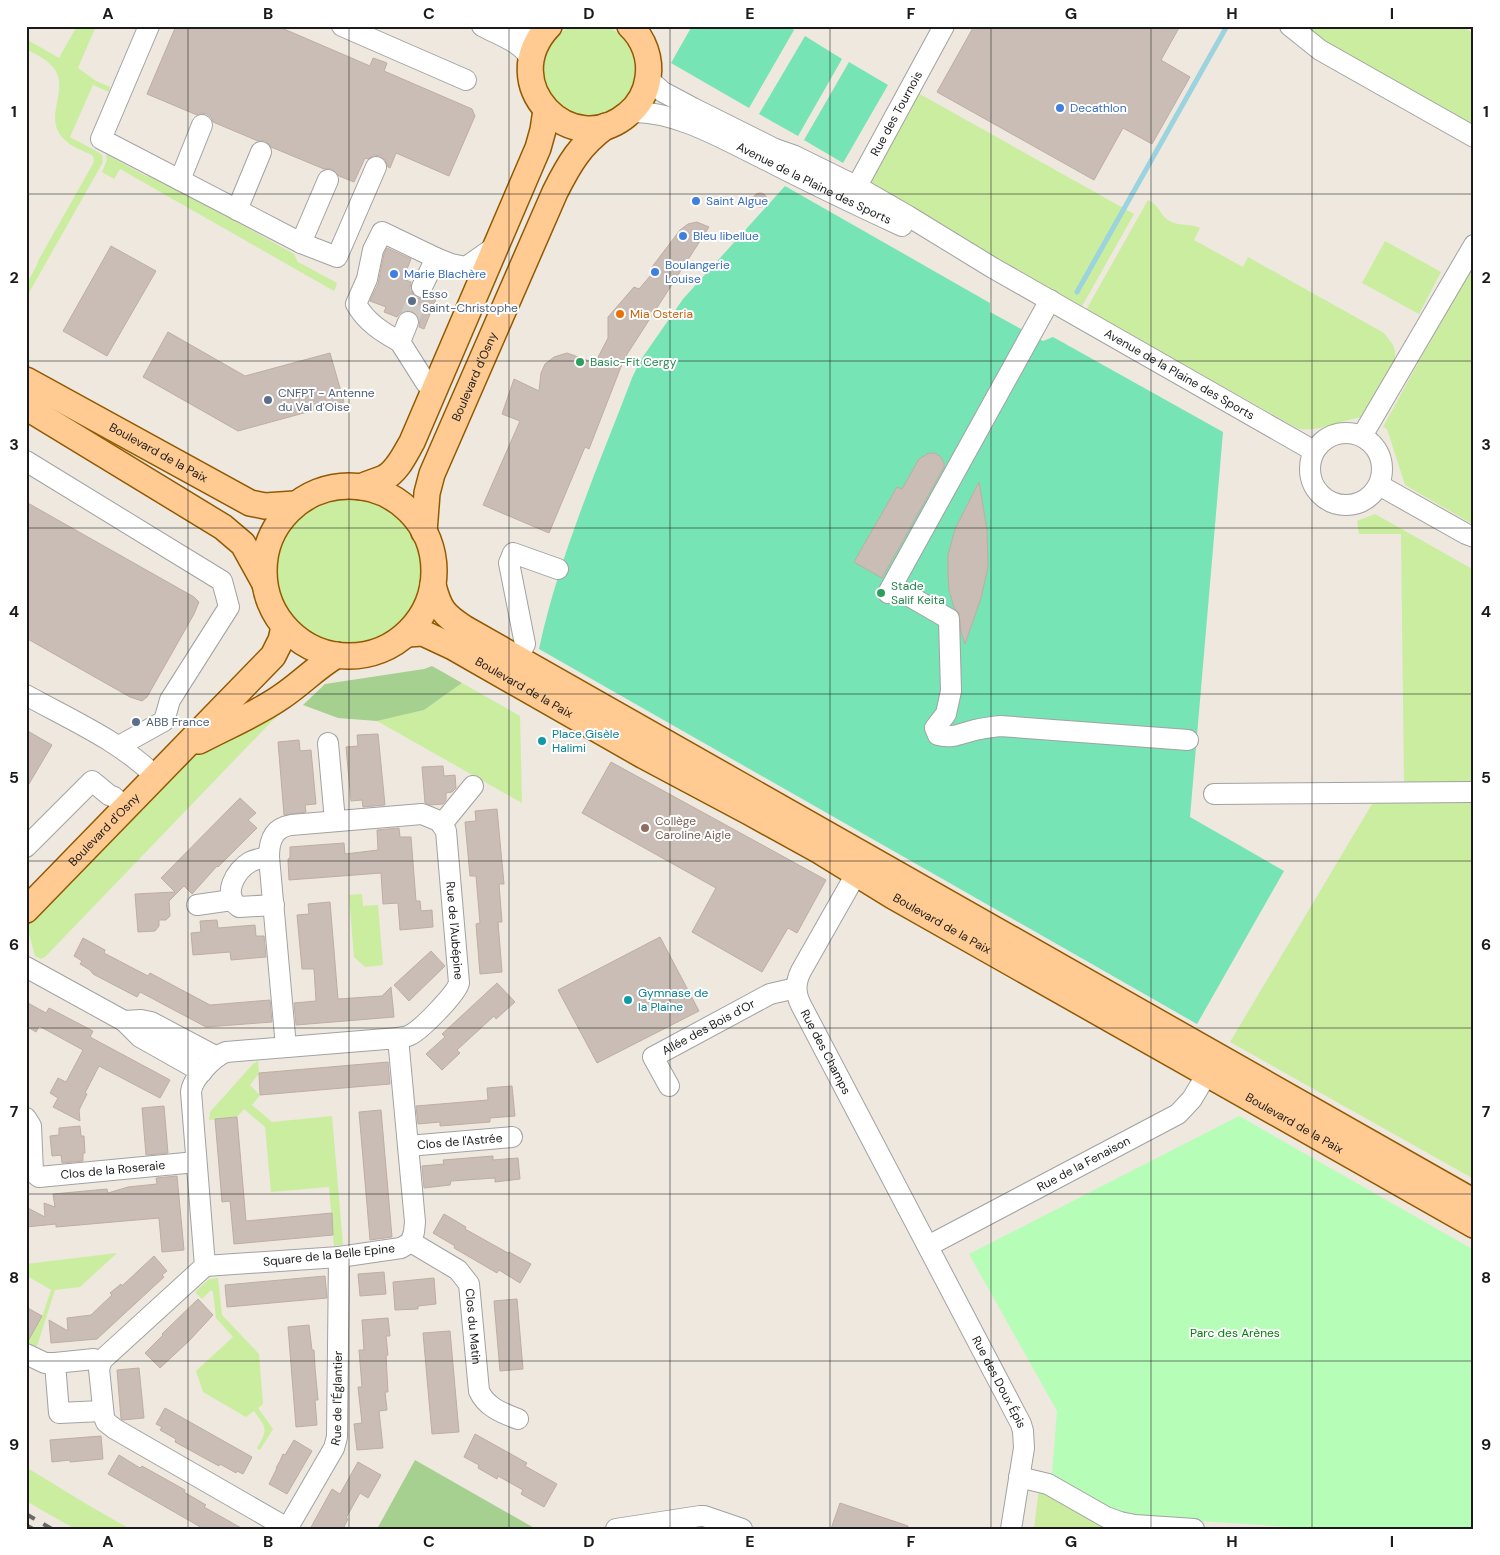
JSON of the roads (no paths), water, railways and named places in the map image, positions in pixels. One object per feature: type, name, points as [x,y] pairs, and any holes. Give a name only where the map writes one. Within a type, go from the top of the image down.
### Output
[{"type":"main road","points":[[547,29],[534,47],[531,61],[530,72],[536,96],[546,110],[561,121],[578,128],[587,129],[606,126],[623,118],[642,97],[648,79],[647,56],[636,30]]},
{"type":"main road","points":[[362,487],[386,477],[400,463],[412,442],[433,389],[538,148],[546,110]]},
{"type":"main road","name":"Boulevard d'Osny","points":[[424,532],[427,493],[432,474],[555,192],[576,155],[591,138],[606,126]]},
{"type":"main road","name":"Boulevard de la Paix","points":[[26,380],[250,503],[274,506],[296,504]]},
{"type":"main road","points":[[26,407],[223,527],[243,544],[264,582],[271,606],[284,627],[308,646],[322,652],[348,656],[369,654],[390,646],[407,634],[425,609],[433,585],[434,566],[424,532],[411,513],[383,493],[362,487],[346,486],[330,488],[310,495],[296,504],[280,521],[270,537],[264,563],[264,582]]},
{"type":"main road","name":"Boulevard de la Paix","points":[[433,585],[439,605],[448,617],[464,628],[518,658],[860,866],[1212,1066],[1474,1202]]},
{"type":"main road","name":"Boulevard d'Osny","points":[[26,910],[273,656],[281,640],[284,627]]},
{"type":"main road","name":"Boulevard de la Paix","points":[[407,634],[423,632],[453,647],[644,756],[820,851],[860,866]]},
{"type":"main road","name":"Boulevard d'Osny","points":[[184,749],[265,708],[283,696],[318,667],[337,655]]},
{"type":"main road","name":"Boulevard de la Paix","points":[[1212,1066],[1250,1098],[1474,1226]]},
{"type":"street","points":[[149,26],[101,140],[237,210],[337,258],[376,167]]},
{"type":"street","points":[[482,26],[520,46],[531,61]]},
{"type":"street","points":[[498,26],[529,33],[547,29]]},
{"type":"street","name":"Rue des Tournois","points":[[852,193],[944,26]]},
{"type":"street","points":[[1290,26],[1320,50],[1474,137]]},
{"type":"street","points":[[348,28],[466,80]]},
{"type":"street","name":"Avenue de la Plaine des Sports","points":[[648,79],[663,92],[775,149],[795,156],[852,193],[993,268],[1314,450]]},
{"type":"street","name":"Avenue de la Plaine des Sports","points":[[630,112],[646,112],[680,121],[852,193]]},
{"type":"street","points":[[180,180],[202,126]]},
{"type":"street","points":[[237,210],[261,152]]},
{"type":"street","points":[[301,242],[328,180]]},
{"type":"street","points":[[433,389],[426,383],[400,342],[376,328],[361,313],[356,304],[367,278],[373,250],[382,232],[436,258],[466,267],[496,246]]},
{"type":"street","points":[[1362,436],[1474,244]]},
{"type":"street","points":[[422,287],[436,258]]},
{"type":"street","points":[[1050,300],[890,590],[948,619],[951,691],[946,714],[935,728],[938,735],[944,737],[954,736],[1000,726],[1188,740]]},
{"type":"street","points":[[400,342],[408,322]]},
{"type":"street","points":[[1341,432],[1362,436],[1372,443],[1382,463],[1382,475],[1378,486],[1374,493],[1360,503],[1352,505],[1331,503],[1321,496],[1313,486],[1310,462],[1314,450],[1330,436],[1341,432]]},
{"type":"street","points":[[26,461],[222,580],[229,607],[170,700],[164,721],[119,746]]},
{"type":"street","points":[[1378,486],[1474,537]]},
{"type":"street","points":[[518,658],[525,644],[509,563],[513,553],[558,569]]},
{"type":"street","points":[[26,695],[119,746],[156,776]]},
{"type":"street","points":[[328,743],[335,821]]},
{"type":"street","points":[[26,847],[92,781],[126,808]]},
{"type":"street","points":[[286,1047],[269,858],[270,842],[274,834],[280,828],[291,825],[422,814],[435,818],[442,824],[473,786]]},
{"type":"street","points":[[1214,794],[1474,792]]},
{"type":"street","name":"Rue de l'Aubépine","points":[[398,1038],[409,1036],[420,1027],[450,997],[459,983],[446,831],[442,824]]},
{"type":"street","points":[[269,858],[252,861],[239,872],[232,884],[231,892],[232,900],[242,908],[274,905]]},
{"type":"street","points":[[796,988],[801,971],[860,866]]},
{"type":"street","points":[[197,905],[232,900]]},
{"type":"street","points":[[26,966],[124,1021],[140,1037],[202,1072]]},
{"type":"street","name":"Allée des Bois d'Or","points":[[669,1086],[653,1057],[770,994],[796,988]]},
{"type":"street","name":"Rue des Champs","points":[[796,988],[801,1005],[928,1246]]},
{"type":"street","points":[[124,1021],[141,1020],[151,1022],[216,1057]]},
{"type":"street","points":[[55,1363],[59,1413],[102,1411],[99,1369],[101,1361],[205,1266],[191,1089],[192,1084],[216,1057],[226,1052],[398,1038]]},
{"type":"street","name":"Square de la Belle Epine","points":[[205,1266],[338,1257],[401,1248],[411,1242],[415,1222],[398,1038]]},
{"type":"street","name":"Rue de la Fenaison","points":[[928,1246],[1178,1114],[1188,1105],[1212,1066]]},
{"type":"street","name":"Clos de la Roseraie","points":[[26,1118],[31,1126],[30,1173],[39,1176],[196,1162]]},
{"type":"street","name":"Clos de l'Astrée","points":[[408,1146],[512,1137]]},
{"type":"street","name":"Clos du Matin","points":[[411,1242],[458,1270],[469,1284],[479,1390],[482,1398],[490,1405],[500,1412],[518,1419]]},
{"type":"street","name":"Rue des Doux Épis","points":[[928,1246],[1021,1424],[1024,1448],[1011,1529]]},
{"type":"street","name":"Rue de l'Églantier","points":[[102,1411],[106,1422],[115,1429],[287,1528],[334,1448],[336,1437],[338,1257]]},
{"type":"street","points":[[26,1354],[45,1363],[94,1359],[101,1361]]},
{"type":"street","points":[[1019,1477],[1048,1484],[1106,1517],[1120,1522],[1135,1525],[1194,1529]]},
{"type":"street","points":[[616,1529],[704,1516],[742,1529]]},
{"type":"waterway","points":[[1077,292],[1227,26]]},
{"type":"tunnel","points":[[408,322],[422,287]]},
{"type":"railway","points":[[26,1514],[52,1529]]},
{"type":"railway","points":[[26,1525],[33,1529]]},
{"type":"place","name":"Decathlon","points":[[1060,108]]},
{"type":"place","name":"Saint Algue","points":[[696,201]]},
{"type":"place","name":"Bleu libellue","points":[[683,236]]},
{"type":"place","name":"Boulangerie Louise","points":[[655,272]]},
{"type":"place","name":"Marie Blachère","points":[[394,274]]},
{"type":"place","name":"Esso Saint-Christophe","points":[[412,301]]},
{"type":"place","name":"Mia Osteria","points":[[620,314]]},
{"type":"place","name":"Basic-Fit Cergy","points":[[580,362]]},
{"type":"place","name":"CNFPT - Antenne du Val d'Oise","points":[[268,400]]},
{"type":"place","name":"Stade Salif Keita","points":[[881,593]]},
{"type":"place","name":"ABB France","points":[[136,722]]},
{"type":"place","name":"Place Gisèle Halimi","points":[[542,741]]},
{"type":"place","name":"Collège Caroline Aigle","points":[[645,828]]},
{"type":"place","name":"Gymnase de la Plaine","points":[[628,1000]]},
{"type":"park label","name":"Parc des Arènes","points":[[1235,1333]]}]
